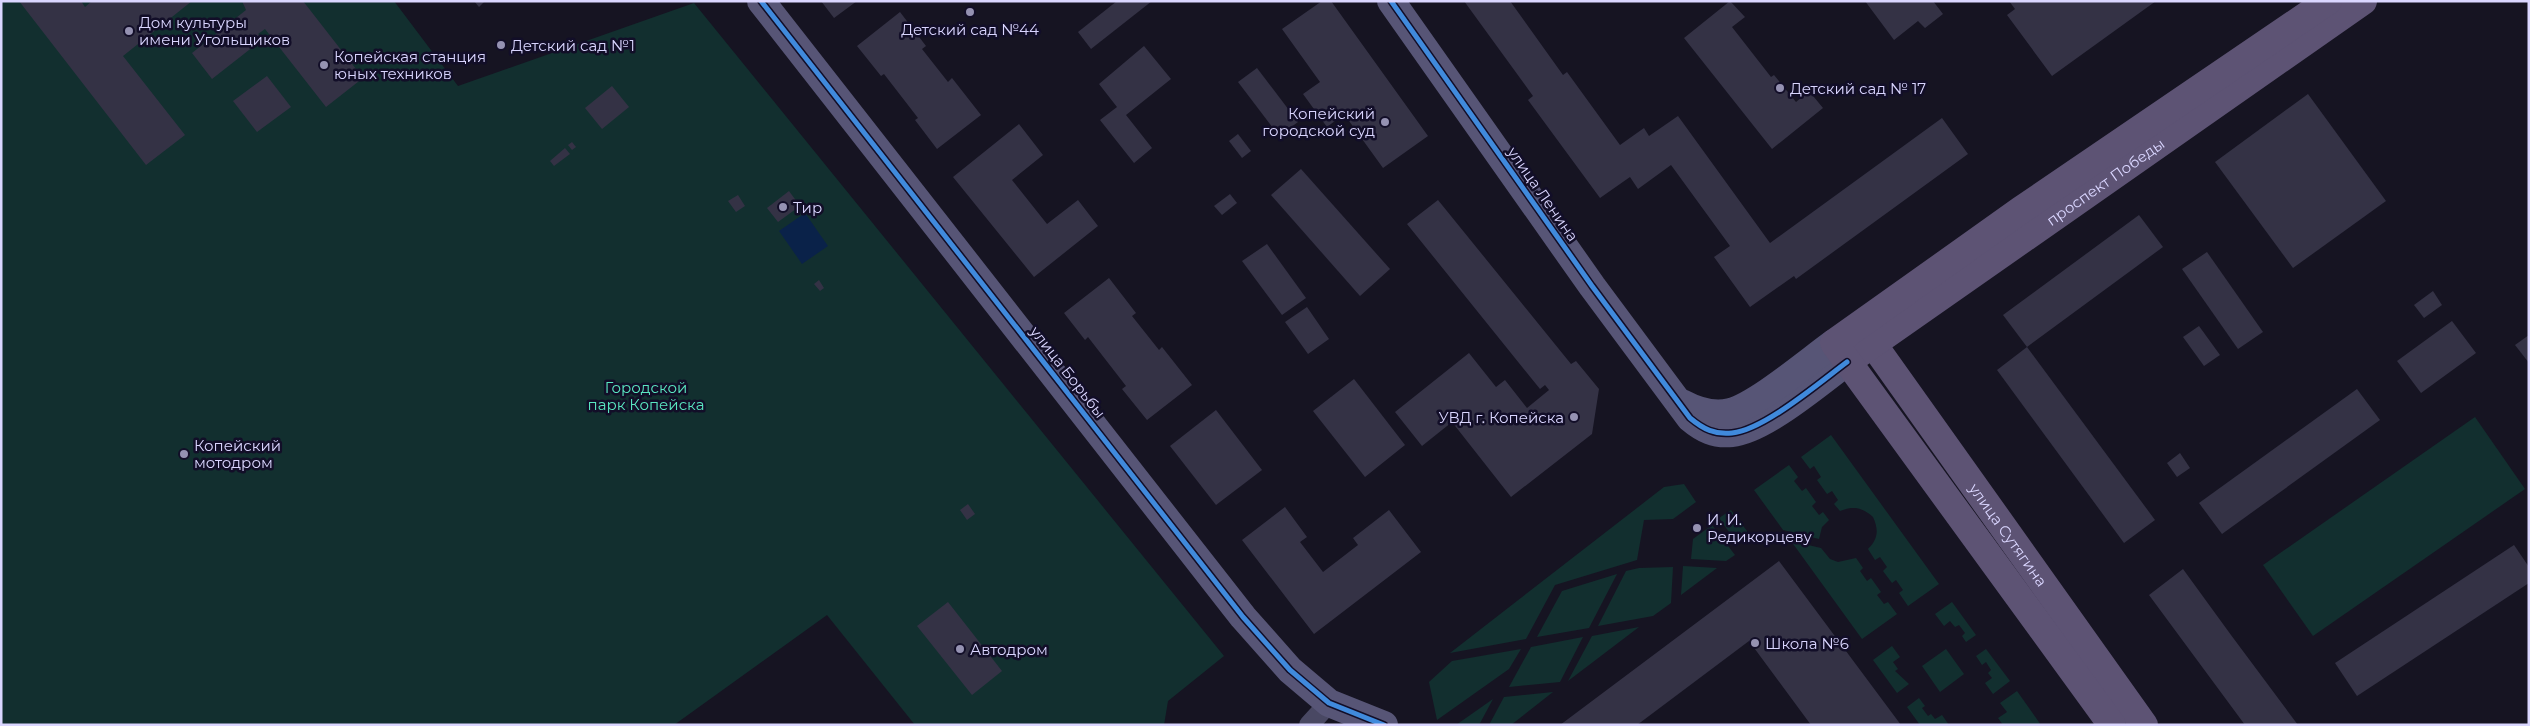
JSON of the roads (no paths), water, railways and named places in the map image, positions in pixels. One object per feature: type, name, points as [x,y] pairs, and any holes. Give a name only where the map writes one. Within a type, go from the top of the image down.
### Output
[{"type":"main road","name":"проспект Победы","points":[[1866,334],[2021,210],[2310,10],[2328,1]]},
{"type":"main road","name":"проспект Победы","points":[[1840,353],[2363,1]]},
{"type":"main road","name":"улица Сутягина","points":[[1866,334],[2144,725]]},
{"type":"main road","name":"улица Сутягина","points":[[1840,353],[2112,725]]},
{"type":"street","name":"улица Борьбы","points":[[761,1],[1243,617],[1290,670],[1329,703],[1384,725]]},
{"type":"street","name":"улица Ленина","points":[[1392,1],[1592,286],[1677,400]]},
{"type":"street","name":"проспект Победы","points":[[1677,400],[1690,418],[1704,429],[1718,433],[1733,433],[1750,429],[1770,417],[1840,353]]},
{"type":"street","points":[[1309,725],[1329,703]]},
{"type":"water","points":[[805,213],[828,246],[802,264],[779,231]]},
{"type":"place","name":"Детский сад №44","points":[[970,12]]},
{"type":"place","name":"Дом культуры имени Угольщиков","points":[[129,31]]},
{"type":"place","name":"Детский сад №1","points":[[501,45]]},
{"type":"place","name":"Копейская станция юных техников","points":[[324,65]]},
{"type":"place","name":"Детский сад № 17","points":[[1780,88]]},
{"type":"place","name":"Копейский городской суд","points":[[1385,122]]},
{"type":"place","name":"Тир","points":[[783,207]]},
{"type":"place","name":"УВД г. Копейска","points":[[1574,417]]},
{"type":"place","name":"Копейский мотодром","points":[[184,454]]},
{"type":"place","name":"И. И. Редикорцеву","points":[[1697,528]]},
{"type":"place","name":"Школа №6","points":[[1755,643]]},
{"type":"place","name":"Автодром","points":[[960,649]]},
{"type":"park label","name":"Городской парк Копейска","points":[[646,396]]}]
